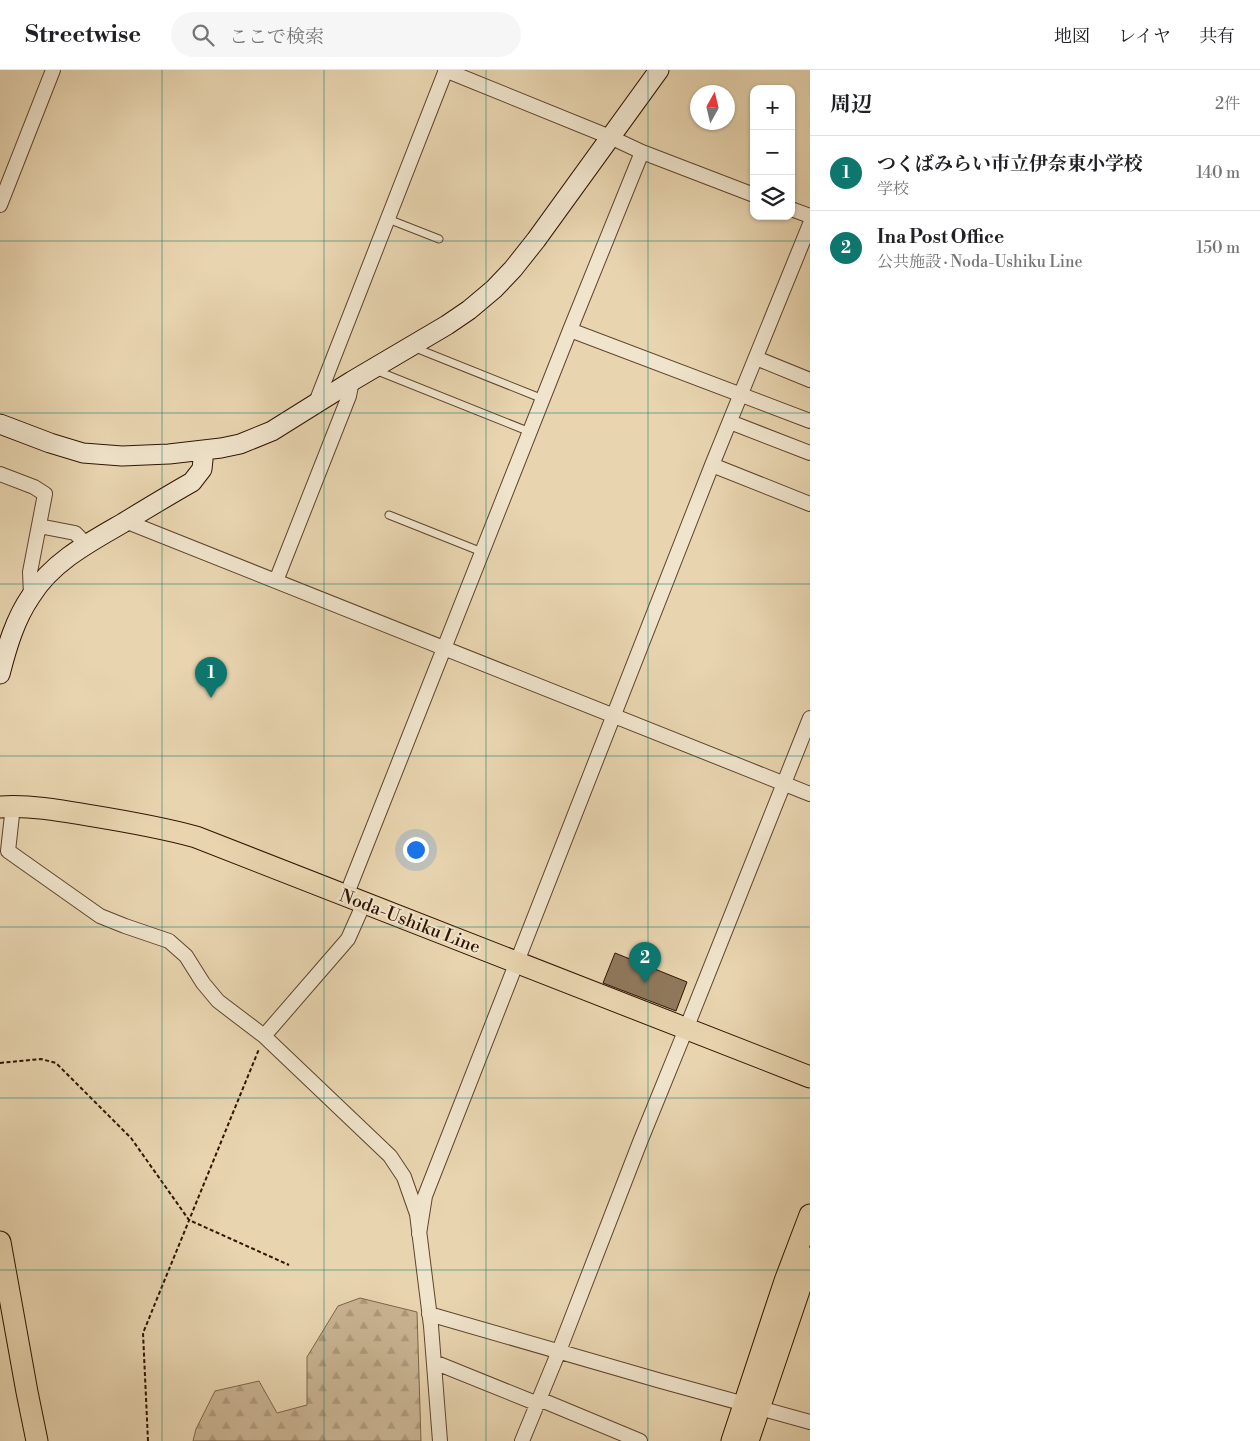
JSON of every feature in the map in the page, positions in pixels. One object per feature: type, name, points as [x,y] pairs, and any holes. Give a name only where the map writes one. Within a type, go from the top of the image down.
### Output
[{"type":"main road","name":"Noda-Ushiku Line","points":[[7,806],[46,808],[166,829],[203,840],[810,1077]]},
{"type":"main road","points":[[748,1441],[751,1406],[785,1281],[810,1214]]},
{"type":"main road","points":[[0,1242],[37,1441]]},
{"type":"main road","points":[[732,1441],[751,1406],[810,1258]]},
{"type":"street","points":[[0,205],[53,70]]},
{"type":"street","points":[[315,405],[445,70],[610,137],[642,152],[750,192]]},
{"type":"street","points":[[0,424],[83,453],[122,456],[169,454],[240,444],[272,431],[447,325],[494,289],[514,269],[659,70]]},
{"type":"street","points":[[264,1036],[348,939],[355,900],[444,648],[642,152]]},
{"type":"street","points":[[795,210],[810,216]]},
{"type":"street","points":[[419,1234],[424,1196],[712,465],[810,224]]},
{"type":"street","points":[[570,330],[810,421]]},
{"type":"street","points":[[756,358],[810,380]]},
{"type":"street","points":[[276,581],[345,405],[352,381]]},
{"type":"street","points":[[730,422],[810,453]]},
{"type":"street","points":[[0,674],[10,638],[31,594],[49,573],[86,544],[192,482],[202,469],[204,450]]},
{"type":"street","points":[[712,465],[810,504]]},
{"type":"street","points":[[0,474],[34,487],[45,494],[30,572],[31,594]]},
{"type":"street","points":[[125,521],[810,794]]},
{"type":"street","points":[[39,526],[75,532],[86,544]]},
{"type":"street","points":[[522,1441],[810,718]]},
{"type":"street","points":[[7,806],[8,851],[100,916],[169,942],[186,956],[203,983],[218,1001],[264,1036],[390,1156],[404,1177],[417,1214],[434,1362],[440,1441]]},
{"type":"street","points":[[429,1314],[810,1422]]},
{"type":"street","points":[[434,1362],[640,1441]]},
{"type":"lane","points":[[388,218],[439,239]]},
{"type":"lane","points":[[410,346],[542,400]]},
{"type":"lane","points":[[372,369],[530,432]]},
{"type":"lane","points":[[389,515],[482,552]]},
{"type":"path","points":[[148,1441],[144,1333],[264,1036]]},
{"type":"path","points":[[0,1063],[41,1059],[56,1063],[131,1138],[190,1220],[289,1265]]},
{"type":"green space","points":[[360,1298],[417,1312],[421,1441],[193,1441],[196,1429],[215,1391],[259,1381],[277,1413],[307,1405],[307,1357],[338,1306]]},
{"type":"building","points":[[615,953],[687,982],[676,1011],[603,983]]},
{"type":"place","name":"つくばみらい市立伊奈東小学校","points":[[211,698]]},
{"type":"place","name":"Ina Post Office","points":[[645,983]]}]
